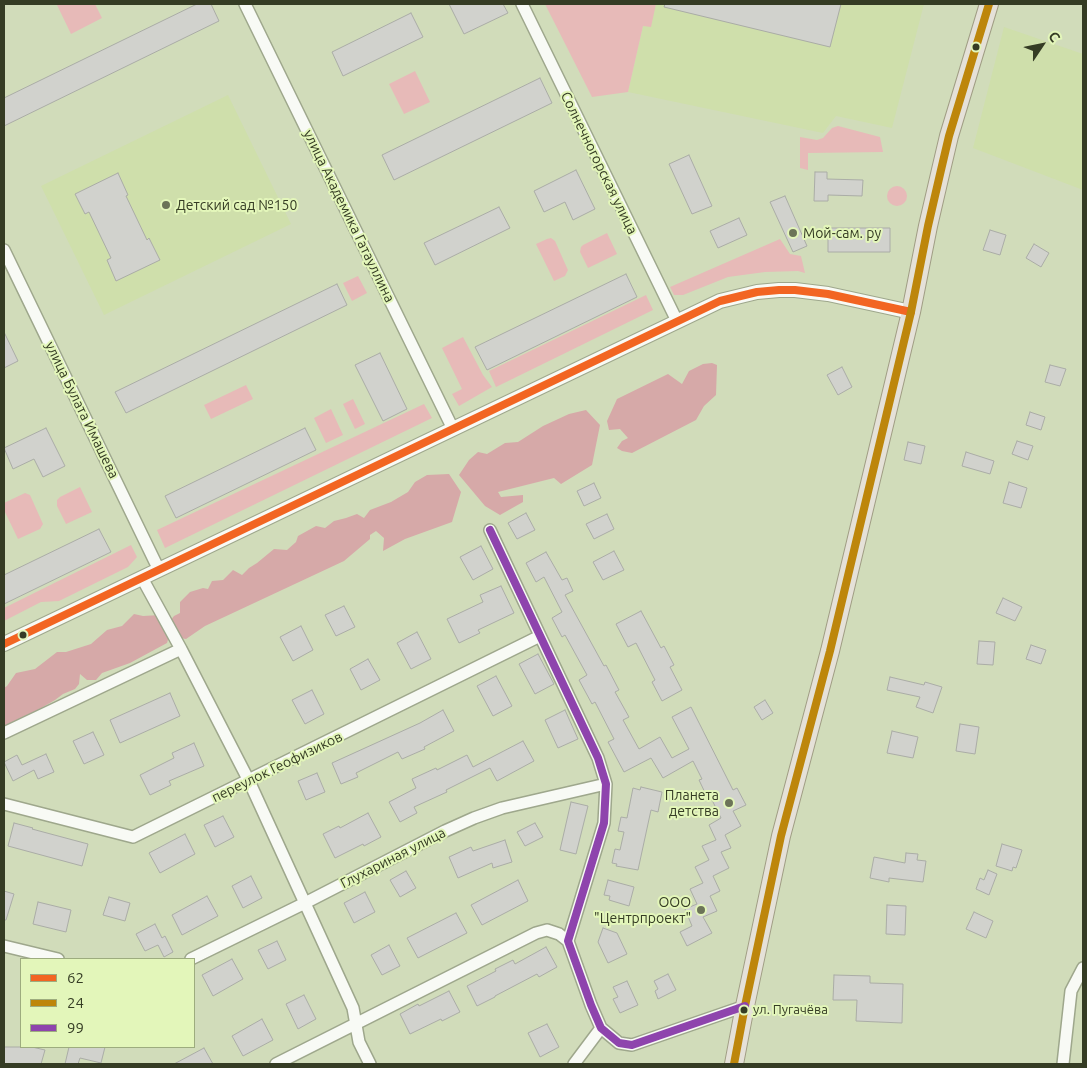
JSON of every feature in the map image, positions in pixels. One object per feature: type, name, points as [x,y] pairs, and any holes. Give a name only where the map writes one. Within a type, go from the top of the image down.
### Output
[{"type":"main road","points":[[734,1064],[781,836],[830,651],[911,312],[928,226],[949,136],[990,4]]},
{"type":"street","name":"улица Академика Гатауллина","points":[[245,4],[453,429]]},
{"type":"street","name":"Солнечногорская улица","points":[[522,4],[677,322]]},
{"type":"street","name":"улица Булата Имашева","points":[[4,250],[160,570]]},
{"type":"street","points":[[4,644],[720,301],[757,292],[807,290],[911,312]]},
{"type":"street","points":[[490,530],[598,758],[606,784],[604,823],[568,941]]},
{"type":"street","points":[[142,578],[249,781],[353,1008],[359,1042],[370,1064]]},
{"type":"street","name":"переулок Геофизиков","points":[[4,804],[133,837],[540,636]]},
{"type":"street","points":[[4,733],[181,649]]},
{"type":"street","name":"Глухариная улица","points":[[193,958],[474,818],[502,808],[606,784]]},
{"type":"street","points":[[276,1064],[536,933],[547,930],[559,934],[568,941],[601,1028],[619,1043],[632,1045],[745,1006]]},
{"type":"street","points":[[4,946],[54,958]]},
{"type":"street","points":[[1063,1064],[1071,992],[1083,968]]},
{"type":"street","points":[[574,1064],[601,1028]]},
{"type":"shaded area","points":[[95,4],[102,18],[71,34],[57,5]]},
{"type":"shaded area","points":[[545,4],[656,4],[651,27],[643,26],[628,92],[592,97]]},
{"type":"shaded area","points":[[656,4],[924,4],[892,128],[836,116],[823,133],[628,92],[643,26]]},
{"type":"shaded area","points":[[1004,27],[1083,54],[1083,190],[973,148]]},
{"type":"shaded area","points":[[415,71],[430,102],[404,114],[389,84]]},
{"type":"shaded area","name":"Детский сад №150","points":[[228,95],[291,224],[104,315],[41,186]]},
{"type":"shaded area","points":[[838,126],[880,137],[883,152],[808,153],[808,170],[800,168],[800,137],[817,140],[823,138],[832,128]]},
{"type":"shaded area","points":[[897,186],[904,189],[907,196],[904,203],[897,206],[890,203],[887,196],[890,189]]},
{"type":"shaded area","points":[[607,233],[617,254],[588,268],[580,252],[581,247]]},
{"type":"shaded area","points":[[551,238],[555,241],[568,270],[565,276],[554,281],[536,244]]},
{"type":"shaded area","points":[[780,239],[790,254],[801,256],[805,273],[798,271],[765,272],[728,277],[683,295],[674,295],[670,287]]},
{"type":"shaded area","points":[[358,276],[367,293],[352,301],[343,283]]},
{"type":"shaded area","points":[[646,295],[653,310],[496,387],[489,371]]},
{"type":"shaded area","points":[[463,337],[483,375],[492,387],[459,406],[452,394],[462,389],[442,348]]},
{"type":"shaded area","points":[[712,363],[717,365],[716,395],[704,406],[696,420],[632,453],[617,448],[622,441],[628,438],[620,429],[609,430],[607,421],[617,399],[668,374],[682,384],[689,371],[703,364]]},
{"type":"shaded area","points":[[246,385],[253,399],[211,419],[204,405]]},
{"type":"shaded area","points":[[353,399],[365,424],[355,429],[343,404]]},
{"type":"shaded area","points":[[424,404],[432,418],[165,548],[157,530]]},
{"type":"shaded area","points":[[331,409],[343,435],[326,443],[314,418]]},
{"type":"shaded area","points":[[586,410],[600,425],[592,465],[561,484],[554,478],[498,492],[501,497],[523,495],[523,502],[500,515],[485,506],[459,475],[469,460],[478,452],[487,454],[505,443],[518,442],[543,426],[569,414]]},
{"type":"shaded area","points":[[449,474],[461,492],[452,522],[405,539],[383,551],[384,538],[376,531],[370,535],[370,539],[344,561],[205,626],[186,639],[180,638],[170,621],[180,613],[180,602],[190,592],[203,588],[208,589],[212,581],[223,580],[233,570],[242,575],[274,549],[287,550],[296,542],[298,536],[316,526],[325,528],[334,521],[357,514],[364,518],[370,510],[391,502],[408,492],[415,482],[427,475]]},
{"type":"shaded area","points":[[80,487],[92,512],[66,524],[57,506],[57,500]]},
{"type":"shaded area","points":[[25,493],[30,495],[43,524],[40,529],[18,539],[4,510],[4,503]]},
{"type":"shaded area","points":[[131,545],[137,557],[128,567],[59,601],[41,602],[4,621],[4,608]]},
{"type":"shaded area","points":[[134,614],[143,616],[160,615],[170,633],[167,643],[130,663],[102,673],[96,680],[87,680],[80,674],[79,684],[75,689],[63,694],[24,718],[4,727],[4,688],[16,673],[35,669],[57,652],[66,652],[91,644],[107,630],[122,626]]},
{"type":"building","points":[[197,4],[211,4],[219,21],[4,126],[4,98]]},
{"type":"building","points":[[449,4],[503,4],[508,13],[464,34]]},
{"type":"building","points":[[665,4],[841,4],[830,47],[664,7]]},
{"type":"building","points":[[411,13],[423,37],[343,76],[332,52]]},
{"type":"building","points":[[540,78],[552,103],[394,180],[382,155]]},
{"type":"building","points":[[689,155],[712,206],[692,214],[669,164]]},
{"type":"building","points":[[576,170],[595,209],[573,220],[565,202],[544,212],[534,191]]},
{"type":"building","points":[[815,172],[827,172],[827,179],[863,180],[862,196],[828,195],[828,201],[814,201]]},
{"type":"building","points":[[118,173],[128,195],[126,196],[147,240],[149,238],[160,260],[116,281],[107,260],[111,258],[89,212],[85,214],[75,194]]},
{"type":"building","name":"Мой-сам. ру","points":[[785,196],[807,246],[793,252],[770,202]]},
{"type":"building","points":[[499,207],[510,228],[435,265],[424,243]]},
{"type":"building","points":[[739,218],[747,235],[718,248],[710,231]]},
{"type":"building","points":[[828,228],[890,228],[890,252],[828,252]]},
{"type":"building","points":[[990,230],[1006,235],[1000,255],[983,250]]},
{"type":"building","points":[[1034,244],[1049,253],[1041,267],[1026,258]]},
{"type":"building","points":[[626,274],[637,297],[487,370],[475,347]]},
{"type":"building","points":[[337,284],[347,305],[126,413],[115,392]]},
{"type":"building","points":[[4,332],[18,361],[4,368]]},
{"type":"building","points":[[380,353],[407,409],[383,421],[355,365]]},
{"type":"building","points":[[1050,365],[1066,369],[1060,386],[1045,382]]},
{"type":"building","points":[[842,367],[852,387],[838,395],[827,375]]},
{"type":"building","points":[[1030,412],[1045,417],[1041,430],[1026,425]]},
{"type":"building","points":[[46,428],[65,466],[43,477],[34,459],[13,469],[4,448]]},
{"type":"building","points":[[305,428],[316,450],[176,518],[165,496]]},
{"type":"building","points":[[1017,441],[1033,446],[1028,460],[1012,454]]},
{"type":"building","points":[[908,442],[925,446],[921,464],[904,460]]},
{"type":"building","points":[[966,452],[994,461],[990,474],[962,466]]},
{"type":"building","points":[[1009,482],[1027,488],[1021,508],[1003,503]]},
{"type":"building","points":[[594,483],[601,498],[584,506],[577,491]]},
{"type":"building","points":[[526,513],[535,530],[517,539],[508,523]]},
{"type":"building","points":[[607,514],[614,529],[594,539],[586,524]]},
{"type":"building","points":[[99,529],[111,552],[4,604],[4,575]]},
{"type":"building","points":[[481,546],[493,569],[473,580],[460,557]]},
{"type":"building","points":[[614,551],[624,570],[603,580],[593,562]]},
{"type":"building","points":[[546,552],[562,580],[567,578],[573,591],[565,595],[619,690],[615,692],[629,717],[623,720],[639,749],[660,737],[672,758],[689,749],[672,717],[691,707],[733,790],[737,788],[746,805],[733,811],[741,826],[725,835],[731,848],[721,852],[729,868],[713,876],[720,891],[710,896],[717,911],[703,917],[712,933],[687,946],[680,932],[692,926],[685,909],[697,904],[690,889],[703,883],[695,867],[709,860],[702,846],[716,840],[709,825],[721,818],[712,800],[709,801],[699,780],[702,779],[693,761],[663,778],[651,758],[624,772],[608,742],[614,739],[595,702],[592,704],[579,680],[587,675],[565,635],[562,637],[552,618],[562,612],[544,577],[536,582],[526,563]]},
{"type":"building","points":[[501,586],[514,613],[478,630],[480,633],[459,643],[447,619],[483,602],[480,595]]},
{"type":"building","points":[[1003,598],[1022,607],[1015,621],[996,613]]},
{"type":"building","points":[[344,606],[355,627],[336,636],[325,615]]},
{"type":"building","points":[[641,611],[661,648],[664,646],[674,665],[670,667],[682,690],[662,701],[652,682],[655,680],[636,643],[628,647],[616,624]]},
{"type":"building","points":[[301,626],[313,650],[293,661],[280,637]]},
{"type":"building","points":[[417,632],[431,659],[411,669],[397,643]]},
{"type":"building","points":[[979,641],[995,642],[993,665],[977,664]]},
{"type":"building","points":[[1031,645],[1046,650],[1041,664],[1026,659]]},
{"type":"building","points":[[538,654],[554,684],[535,694],[519,664]]},
{"type":"building","points":[[368,659],[380,680],[361,690],[350,669]]},
{"type":"building","points":[[496,676],[512,706],[493,716],[477,686]]},
{"type":"building","points":[[890,677],[924,685],[925,682],[942,687],[933,713],[916,707],[920,697],[887,690]]},
{"type":"building","points":[[312,690],[324,714],[305,724],[292,700]]},
{"type":"building","points":[[170,693],[180,716],[120,743],[110,720]]},
{"type":"building","points":[[765,700],[773,713],[762,720],[754,707]]},
{"type":"building","points":[[443,710],[454,731],[424,747],[425,749],[402,759],[398,752],[356,773],[358,777],[341,784],[332,763],[420,723]]},
{"type":"building","points":[[565,710],[578,739],[558,748],[545,720]]},
{"type":"building","points":[[960,724],[979,727],[975,754],[956,751]]},
{"type":"building","points":[[892,731],[918,737],[913,758],[887,753]]},
{"type":"building","points":[[93,732],[104,755],[84,764],[73,741]]},
{"type":"building","points":[[523,741],[534,761],[497,781],[490,768],[446,790],[447,792],[414,807],[417,813],[400,822],[389,802],[416,788],[412,779],[436,768],[437,770],[467,755],[473,767]]},
{"type":"building","points":[[194,743],[204,766],[169,781],[171,785],[150,795],[140,775],[174,758],[172,753]]},
{"type":"building","points":[[46,754],[54,772],[38,779],[34,770],[13,781],[4,762],[17,755],[22,765]]},
{"type":"building","points":[[317,773],[325,792],[306,800],[298,781]]},
{"type":"building","points":[[641,787],[662,792],[658,812],[651,810],[638,870],[616,866],[617,864],[612,863],[615,849],[620,850],[624,832],[618,831],[621,817],[627,818],[633,788],[640,790]]},
{"type":"building","points":[[571,802],[588,806],[576,854],[560,850]]},
{"type":"building","points":[[368,813],[381,837],[335,858],[323,834],[339,826],[340,828]]},
{"type":"building","points":[[223,816],[234,837],[215,847],[204,825]]},
{"type":"building","points":[[14,823],[88,844],[82,866],[8,846]]},
{"type":"building","points":[[535,823],[543,837],[525,846],[517,832]]},
{"type":"building","points":[[185,834],[195,854],[160,873],[149,853]]},
{"type":"building","points":[[505,840],[512,862],[493,868],[492,863],[458,878],[449,857],[471,847],[473,851]]},
{"type":"building","points":[[1002,844],[1022,850],[1016,868],[1013,867],[1012,871],[996,866]]},
{"type":"building","points":[[906,853],[918,854],[917,860],[926,861],[923,882],[889,878],[889,882],[870,878],[874,857],[905,863]]},
{"type":"building","points":[[988,870],[997,874],[989,895],[976,889],[980,878],[984,880]]},
{"type":"building","points":[[406,871],[416,888],[400,897],[390,880]]},
{"type":"building","points":[[251,876],[262,898],[243,908],[232,886]]},
{"type":"building","points":[[518,880],[528,901],[482,925],[471,905]]},
{"type":"building","points":[[608,880],[634,887],[629,906],[609,900],[610,896],[604,895]]},
{"type":"building","points":[[4,891],[14,894],[6,920],[4,920]]},
{"type":"building","points":[[365,892],[375,912],[354,923],[344,903]]},
{"type":"building","points":[[207,896],[218,916],[182,935],[172,915]]},
{"type":"building","points":[[109,897],[130,903],[125,921],[103,915]]},
{"type":"building","points":[[38,902],[71,910],[66,932],[33,924]]},
{"type":"building","points":[[887,905],[906,906],[905,935],[886,934]]},
{"type":"building","points":[[974,912],[993,921],[986,938],[966,929]]},
{"type":"building","points":[[456,913],[467,933],[418,958],[407,938]]},
{"type":"building","points":[[155,924],[162,938],[165,936],[173,952],[164,957],[158,945],[145,951],[136,934]]},
{"type":"building","points":[[603,928],[617,933],[627,954],[608,963],[598,942]]},
{"type":"building","points":[[277,941],[286,960],[268,969],[258,950]]},
{"type":"building","points":[[389,945],[400,966],[382,975],[371,955]]},
{"type":"building","points":[[546,947],[557,967],[539,977],[537,974],[477,1006],[467,986],[513,960],[515,964]]},
{"type":"building","points":[[232,959],[243,979],[213,996],[202,975]]},
{"type":"building","points":[[668,974],[676,990],[658,999],[655,991],[658,989],[654,981]]},
{"type":"building","points":[[834,975],[870,976],[870,983],[903,984],[902,1023],[856,1021],[857,1000],[833,1000]]},
{"type":"building","points":[[627,981],[638,1005],[620,1013],[613,999],[618,997],[613,987]]},
{"type":"building","points":[[449,991],[460,1012],[410,1034],[400,1014]]},
{"type":"building","points":[[304,995],[316,1019],[298,1029],[286,1004]]},
{"type":"building","points":[[262,1019],[273,1040],[243,1056],[232,1036]]},
{"type":"building","points":[[547,1024],[559,1047],[540,1057],[528,1033]]},
{"type":"building","points":[[4,1047],[45,1050],[41,1064],[4,1064]]},
{"type":"building","points":[[69,1048],[105,1048],[101,1063],[80,1058],[78,1064],[65,1064]]},
{"type":"building","points":[[204,1048],[213,1064],[174,1064]]},
{"type":"transit line","name":"24","points":[[734,1064],[781,836],[830,651],[911,312],[928,226],[949,136],[989,4]]},
{"type":"transit line","name":"62","points":[[4,644],[720,301],[757,292],[795,290],[828,294],[911,312]]},
{"type":"transit line","name":"99","points":[[490,530],[598,758],[606,784],[604,823],[568,941],[601,1028],[619,1043],[632,1045],[745,1006]]},
{"type":"place","name":"Детский сад №150","points":[[166,205]]},
{"type":"place","name":"Мой-сам. ру","points":[[793,233]]},
{"type":"place","name":"Планета детства","points":[[729,803]]},
{"type":"place","name":"ООО \"Центрпроект\"","points":[[701,910]]},
{"type":"place","name":"ул. Пугачёва","points":[[744,1010]]}]
